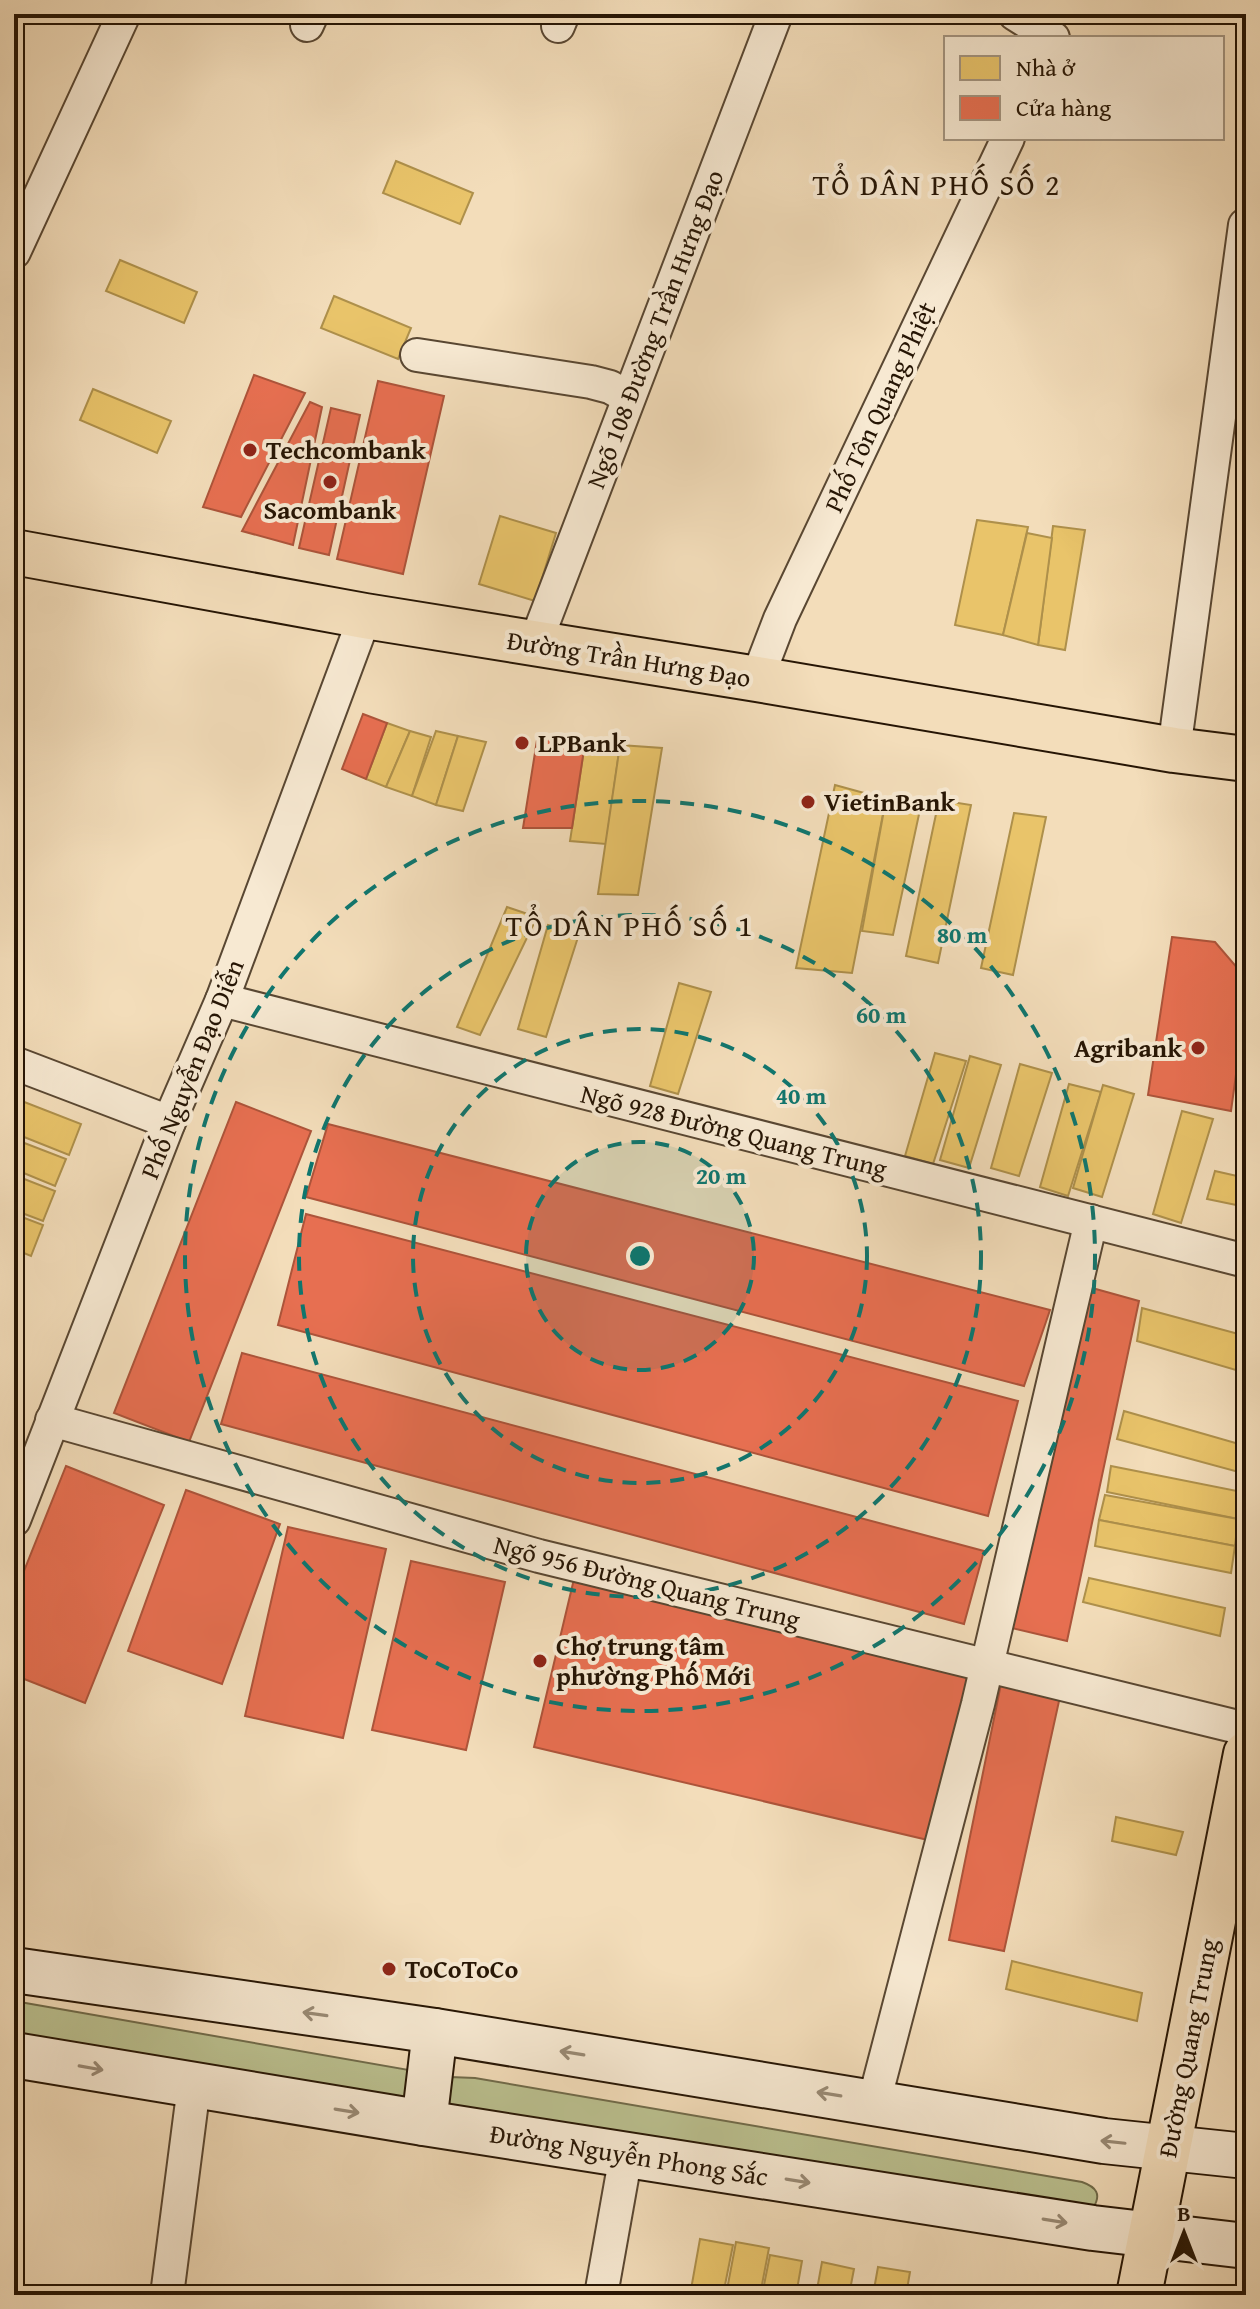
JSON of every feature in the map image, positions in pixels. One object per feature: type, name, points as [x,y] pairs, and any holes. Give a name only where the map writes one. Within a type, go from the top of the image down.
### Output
[{"type":"main road","name":"Đường Trần Hưng Đạo","points":[[14,552],[365,616],[1174,750],[1246,759]]},
{"type":"main road","name":"Đường Quang Trung","points":[[1139,2295],[1246,1754]]},
{"type":"main road","points":[[14,1970],[435,2031],[1104,2141],[1246,2156]]},
{"type":"main road","points":[[424,2123],[435,2031]]},
{"type":"main road","name":"Đường Nguyễn Phong Sắc","points":[[14,2055],[1093,2228],[1246,2246]]},
{"type":"street","points":[[14,252],[124,14]]},
{"type":"street","name":"Ngõ 108 Đường Trần Hưng Đạo","points":[[535,644],[776,14]]},
{"type":"street","points":[[1015,14],[1051,36]]},
{"type":"street","points":[[1055,36],[1066,14]]},
{"type":"street","name":"Phố Tôn Quang Phiệt","points":[[757,679],[780,619],[1007,140]]},
{"type":"street","points":[[1174,750],[1245,225]]},
{"type":"street","points":[[417,355],[591,382],[610,387],[628,397]]},
{"type":"street","name":"Phố Nguyễn Đạo Diễn","points":[[14,1520],[169,1122],[222,1000],[365,616]]},
{"type":"street","name":"Ngõ 928 Đường Quang Trung","points":[[222,1000],[1246,1261]]},
{"type":"street","points":[[14,1063],[169,1122]]},
{"type":"street","points":[[874,2102],[987,1666],[1091,1221]]},
{"type":"street","name":"Ngõ 956 Đường Quang Trung","points":[[52,1420],[539,1556],[1246,1729]]},
{"type":"street","points":[[167,2295],[194,2086]]},
{"type":"street","points":[[601,2295],[626,2155]]},
{"type":"green space","points":[[14,2001],[409,2070],[413,2095],[402,2099],[14,2033]]},
{"type":"green space","points":[[450,2077],[475,2078],[1082,2182],[1094,2189],[1097,2199],[1093,2208],[456,2107],[443,2103]]},
{"type":"building: Nhà ở","points":[[396,161],[473,193],[460,224],[383,193]]},
{"type":"building: Nhà ở","points":[[120,260],[197,292],[184,323],[106,291]]},
{"type":"building: Nhà ở","points":[[334,296],[411,328],[398,359],[321,328]]},
{"type":"building: Nhà ở","points":[[93,389],[171,421],[157,453],[80,420]]},
{"type":"building: Nhà ở","points":[[500,516],[556,533],[535,601],[479,584]]},
{"type":"building: Nhà ở","points":[[977,520],[1028,527],[1003,635],[955,625]]},
{"type":"building: Nhà ở","points":[[1053,526],[1085,530],[1065,650],[1038,645]]},
{"type":"building: Nhà ở","points":[[1027,533],[1052,538],[1038,645],[1003,635]]},
{"type":"building: Nhà ở","points":[[387,723],[410,731],[386,787],[366,779]]},
{"type":"building: Nhà ở","points":[[410,731],[431,737],[412,796],[386,787]]},
{"type":"building: Nhà ở","points":[[436,731],[458,736],[436,805],[412,796]]},
{"type":"building: Nhà ở","points":[[458,736],[486,742],[463,811],[436,805]]},
{"type":"building: Nhà ở","points":[[585,743],[620,745],[606,844],[570,841]]},
{"type":"building: Nhà ở","points":[[620,745],[662,748],[638,895],[598,894]]},
{"type":"building: Nhà ở","points":[[835,785],[886,799],[852,973],[796,968]]},
{"type":"building: Nhà ở","points":[[886,799],[921,805],[893,935],[862,931]]},
{"type":"building: Nhà ở","points":[[939,800],[971,805],[938,963],[906,956]]},
{"type":"building: Nhà ở","points":[[1014,813],[1046,817],[1013,975],[981,968]]},
{"type":"building: Nhà ở","points":[[507,907],[537,917],[480,1035],[457,1027]]},
{"type":"building: Nhà ở","points":[[548,925],[579,934],[546,1037],[518,1029]]},
{"type":"building: Nhà ở","points":[[679,983],[711,992],[678,1094],[650,1086]]},
{"type":"building: Nhà ở","points":[[935,1053],[966,1061],[933,1164],[905,1156]]},
{"type":"building: Nhà ở","points":[[970,1056],[1001,1065],[969,1168],[940,1160]]},
{"type":"building: Nhà ở","points":[[1020,1064],[1052,1073],[1019,1176],[991,1168]]},
{"type":"building: Nhà ở","points":[[1069,1084],[1101,1092],[1068,1196],[1040,1187]]},
{"type":"building: Nhà ở","points":[[1103,1085],[1134,1094],[1102,1197],[1073,1188]]},
{"type":"building: Nhà ở","points":[[14,1098],[81,1124],[69,1155],[14,1133]]},
{"type":"building: Nhà ở","points":[[1182,1111],[1213,1119],[1181,1223],[1153,1214]]},
{"type":"building: Nhà ở","points":[[14,1139],[66,1159],[55,1186],[14,1169]]},
{"type":"building: Nhà ở","points":[[1215,1171],[1246,1178],[1246,1207],[1207,1199]]},
{"type":"building: Nhà ở","points":[[14,1175],[55,1191],[43,1221],[14,1210]]},
{"type":"building: Nhà ở","points":[[14,1214],[43,1225],[31,1256],[14,1249]]},
{"type":"building: Nhà ở","points":[[1142,1308],[1246,1336],[1246,1373],[1137,1341]]},
{"type":"building: Nhà ở","points":[[1124,1411],[1246,1446],[1246,1474],[1117,1439]]},
{"type":"building: Nhà ở","points":[[1111,1466],[1242,1492],[1238,1519],[1107,1492]]},
{"type":"building: Nhà ở","points":[[1105,1495],[1238,1519],[1235,1546],[1099,1520]]},
{"type":"building: Nhà ở","points":[[1099,1520],[1235,1546],[1231,1573],[1095,1546]]},
{"type":"building: Nhà ở","points":[[1089,1578],[1225,1608],[1220,1636],[1083,1602]]},
{"type":"building: Nhà ở","points":[[1116,1817],[1183,1832],[1176,1855],[1112,1841]]},
{"type":"building: Nhà ở","points":[[1012,1961],[1142,1993],[1137,2021],[1006,1989]]},
{"type":"building: Nhà ở","points":[[700,2239],[733,2245],[723,2295],[690,2295]]},
{"type":"building: Nhà ở","points":[[736,2242],[769,2248],[760,2295],[726,2295]]},
{"type":"building: Nhà ở","points":[[770,2255],[802,2261],[796,2295],[762,2295]]},
{"type":"building: Nhà ở","points":[[822,2262],[854,2269],[849,2295],[816,2295]]},
{"type":"building: Nhà ở","points":[[878,2267],[910,2272],[906,2295],[873,2295]]},
{"type":"building: Cửa hàng","name":"Techcombank","points":[[254,375],[305,393],[241,517],[203,507]]},
{"type":"building: Cửa hàng","points":[[378,381],[444,396],[403,574],[337,559]]},
{"type":"building: Cửa hàng","points":[[310,402],[322,407],[293,545],[242,531]]},
{"type":"building: Cửa hàng","name":"Sacombank","points":[[331,408],[360,415],[329,555],[299,548]]},
{"type":"building: Cửa hàng","points":[[363,714],[387,723],[366,779],[342,769]]},
{"type":"building: Cửa hàng","points":[[538,734],[585,743],[572,828],[523,828]]},
{"type":"building: Cửa hàng","name":"Agribank","points":[[1172,937],[1215,942],[1246,978],[1246,1002],[1231,1111],[1148,1095]]},
{"type":"building: Cửa hàng","points":[[236,1102],[311,1131],[189,1442],[114,1413]]},
{"type":"building: Cửa hàng","points":[[328,1124],[1050,1310],[1024,1386],[306,1197]]},
{"type":"building: Cửa hàng","points":[[306,1214],[1018,1401],[988,1516],[278,1325]]},
{"type":"building: Cửa hàng","points":[[1085,1286],[1139,1301],[1067,1641],[1012,1628]]},
{"type":"building: Cửa hàng","points":[[242,1353],[984,1551],[964,1624],[221,1424]]},
{"type":"building: Cửa hàng","points":[[66,1466],[164,1505],[85,1703],[14,1675],[14,1596]]},
{"type":"building: Cửa hàng","points":[[186,1490],[280,1524],[222,1684],[128,1651]]},
{"type":"building: Cửa hàng","points":[[288,1527],[386,1549],[343,1738],[245,1716]]},
{"type":"building: Cửa hàng","points":[[411,1561],[505,1582],[466,1750],[372,1730]]},
{"type":"building: Cửa hàng","points":[[574,1579],[972,1673],[932,1841],[534,1747]]},
{"type":"building: Cửa hàng","points":[[1002,1679],[1061,1692],[1004,1951],[949,1940]]},
{"type":"place","name":"Techcombank","points":[[250,450]]},
{"type":"place","name":"Sacombank","points":[[330,482]]},
{"type":"place","name":"LPBank","points":[[522,743]]},
{"type":"place","name":"VietinBank","points":[[808,802]]},
{"type":"place","name":"Agribank","points":[[1198,1048]]},
{"type":"place","name":"Chợ trung tâm phường Phố Mới","points":[[540,1661]]},
{"type":"place","name":"ToCoToCo","points":[[389,1969]]},
{"type":"district","name":"TỔ DÂN PHỐ SỐ 2","points":[[937,185]]},
{"type":"district","name":"TỔ DÂN PHỐ SỐ 1","points":[[630,926]]}]
